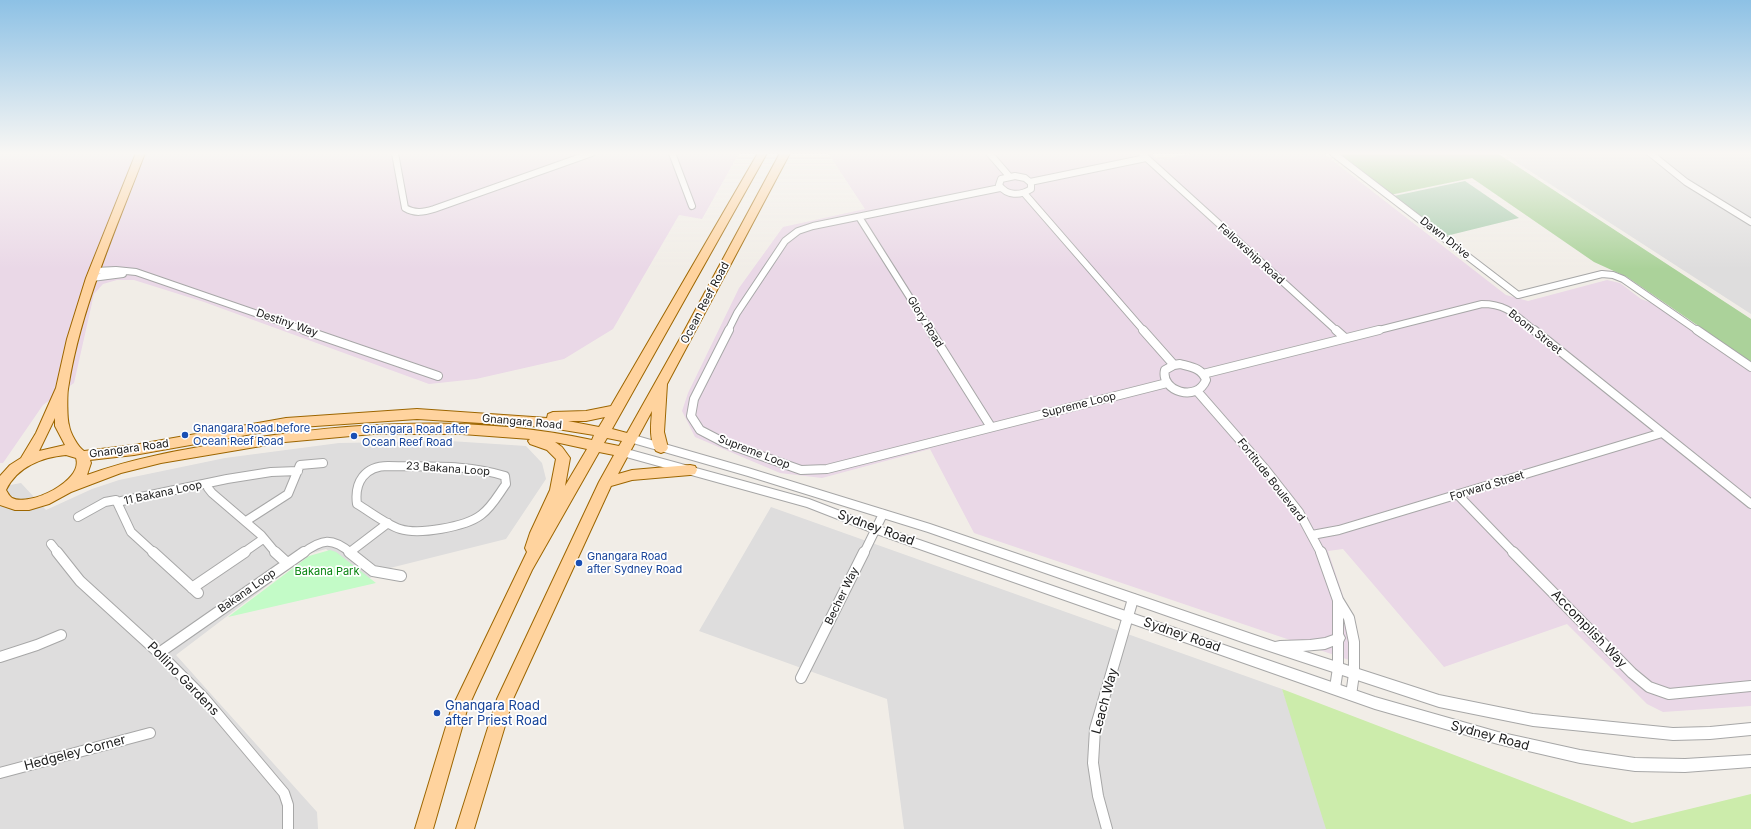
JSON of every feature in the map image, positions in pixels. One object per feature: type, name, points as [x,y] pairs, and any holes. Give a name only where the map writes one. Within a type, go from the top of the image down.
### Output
[{"type":"main road","name":"Gnangara Road","points":[[23,463],[42,434],[62,388],[73,339],[94,274],[125,192]]},
{"type":"main road","name":"Ocean Reef Road","points":[[596,446],[740,192]]},
{"type":"main road","name":"Ocean Reef Road","points":[[623,452],[688,335],[764,192]]},
{"type":"main road","points":[[661,448],[657,432],[662,380]]},
{"type":"main road","name":"Gnangara Road","points":[[62,388],[62,426],[78,454],[134,450],[286,423],[418,414],[545,422],[630,438]]},
{"type":"main road","points":[[515,419],[586,416],[616,410]]},
{"type":"main road","name":"Gnangara Road","points":[[66,488],[118,469],[161,458],[285,437],[374,429],[462,429],[530,434],[623,452]]},
{"type":"main road","points":[[462,429],[545,443],[555,448],[563,458],[561,475],[556,491],[536,532],[526,567]]},
{"type":"main road","points":[[423,828],[459,710],[468,689],[526,567],[596,446]]},
{"type":"main road","points":[[0,472],[48,452],[58,450],[78,454],[84,461],[80,474],[66,488],[41,501],[16,505],[2,499]]},
{"type":"main road","points":[[465,829],[505,699],[606,482],[623,452]]},
{"type":"main road","points":[[0,489],[10,473],[23,463]]},
{"type":"main road","points":[[606,482],[632,475],[690,470]]},
{"type":"street","points":[[402,192],[405,208],[410,212],[416,213],[434,210],[484,192]]},
{"type":"street","points":[[687,192],[692,206]]},
{"type":"street","name":"Supreme Loop","points":[[982,192],[813,226],[798,231],[785,241],[737,313],[694,399],[691,416],[700,430],[725,443],[801,470],[827,469],[1167,383]]},
{"type":"street","points":[[1008,192],[1013,194],[1024,193],[1174,365]]},
{"type":"street","name":"Fellowship Road","points":[[1183,192],[1345,338]]},
{"type":"street","name":"Dawn Drive","points":[[1384,192],[1518,295],[1602,274],[1618,277],[1751,367]]},
{"type":"street","points":[[1703,192],[1751,222]]},
{"type":"street","name":"Glory Road","points":[[859,217],[991,428]]},
{"type":"street","name":"Destiny Way","points":[[94,274],[136,272],[438,376]]},
{"type":"street","name":"Boom Street","points":[[1203,374],[1482,304],[1496,304],[1509,310],[1751,504]]},
{"type":"street","points":[[1174,365],[1188,365],[1195,367],[1203,374],[1206,380],[1206,385],[1197,391],[1184,392],[1171,387],[1164,378],[1165,370],[1174,365]]},
{"type":"street","name":"Fortitude Boulevard","points":[[1197,391],[1266,470],[1299,512],[1312,534],[1320,550],[1338,600],[1349,618],[1354,642],[1354,674],[1351,695]]},
{"type":"street","name":"Forward Street","points":[[1312,534],[1339,530],[1662,433]]},
{"type":"street","name":"Sydney Road","points":[[630,438],[748,472],[930,528],[1133,599],[1354,674],[1439,701],[1533,720],[1673,734],[1710,733],[1751,729]]},
{"type":"street","name":"Sydney Road","points":[[623,452],[809,503],[875,529],[1335,688],[1351,695],[1498,739],[1551,752],[1604,760],[1664,766],[1751,761]]},
{"type":"street","name":"11 Bakana Loop","points":[[78,517],[105,502],[116,500],[117,502],[199,484],[208,484],[276,471],[298,471],[300,465],[323,463]]},
{"type":"street","name":"23 Bakana Loop","points":[[376,467],[469,469],[495,472],[505,476],[506,484],[489,508],[473,520],[440,529],[418,531],[400,529],[388,523],[357,504],[355,496],[363,476],[376,467]]},
{"type":"street","points":[[246,522],[288,494],[298,471]]},
{"type":"street","name":"11 Bakana Loop","points":[[208,484],[208,488],[212,493],[246,522],[287,563]]},
{"type":"street","name":"Accomplish Way","points":[[1458,495],[1632,673],[1649,687],[1669,694],[1751,686]]},
{"type":"street","name":"11 Bakana Loop","points":[[117,502],[132,532],[195,590],[263,539]]},
{"type":"street","name":"Becher Way","points":[[801,678],[883,514]]},
{"type":"street","points":[[350,552],[388,523]]},
{"type":"street","name":"Bakana Loop","points":[[159,653],[315,544],[325,541],[334,541],[340,544],[373,571],[401,576]]},
{"type":"street","name":"Pollino Gardens","points":[[51,544],[80,581],[159,653],[204,698],[284,793],[288,805],[288,829]]},
{"type":"street","name":"Leach Way","points":[[1107,829],[1098,796],[1093,763],[1095,729],[1133,599]]},
{"type":"street","name":"Fortitude Boulevard","points":[[1335,688],[1338,668],[1338,600]]},
{"type":"street","points":[[0,657],[37,645],[61,635]]},
{"type":"street","points":[[1272,646],[1329,644],[1339,638]]},
{"type":"street","name":"Hedgeley Corner","points":[[0,773],[150,733]]},
{"type":"shaded area","points":[[0,192],[717,192],[702,219],[679,215],[613,329],[564,359],[476,379],[429,384],[204,302],[134,280],[117,280],[103,284],[94,294],[74,383],[43,405],[3,463],[0,463]]},
{"type":"shaded area","points":[[854,192],[1373,192],[1506,295],[1528,301],[1607,280],[1620,283],[1641,299],[1652,303],[1751,371],[1751,706],[1663,712],[1647,704],[1567,624],[1444,667],[1343,549],[1328,551],[1356,634],[1358,663],[974,533],[930,449],[822,478],[780,473],[695,437],[682,411],[688,393],[739,288],[783,227],[865,209]]},
{"type":"shaded area","points":[[1562,192],[1751,192],[1751,314]]},
{"type":"shaded area","points":[[450,441],[526,446],[542,463],[546,479],[506,539],[390,568],[366,580],[326,549],[309,554],[176,655],[317,812],[318,829],[0,829],[0,487],[21,483],[46,510],[92,489],[119,480],[225,458],[339,443]]},
{"type":"shaded area","points":[[771,507],[1282,689],[1331,829],[904,829],[887,699],[699,631]]},
{"type":"green space","points":[[1379,192],[1406,192],[1385,196]]},
{"type":"green space","points":[[1414,192],[1481,192],[1519,218],[1446,236],[1394,196]]},
{"type":"green space","points":[[1492,192],[1556,192],[1751,319],[1751,362],[1627,277],[1594,262]]},
{"type":"green space","name":"Bakana Park","points":[[330,550],[336,552],[376,583],[228,617],[309,556]]},
{"type":"green space","points":[[1282,689],[1632,823],[1751,794],[1751,829],[1326,829]]},
{"type":"place","name":"Gnangara Road before Ocean Reef Road","points":[[185,435]]},
{"type":"place","name":"Gnangara Road after Ocean Reef Road","points":[[354,436]]},
{"type":"place","name":"Gnangara Road after Sydney Road","points":[[579,563]]},
{"type":"place","name":"Gnangara Road after Priest Road","points":[[437,713]]}]
